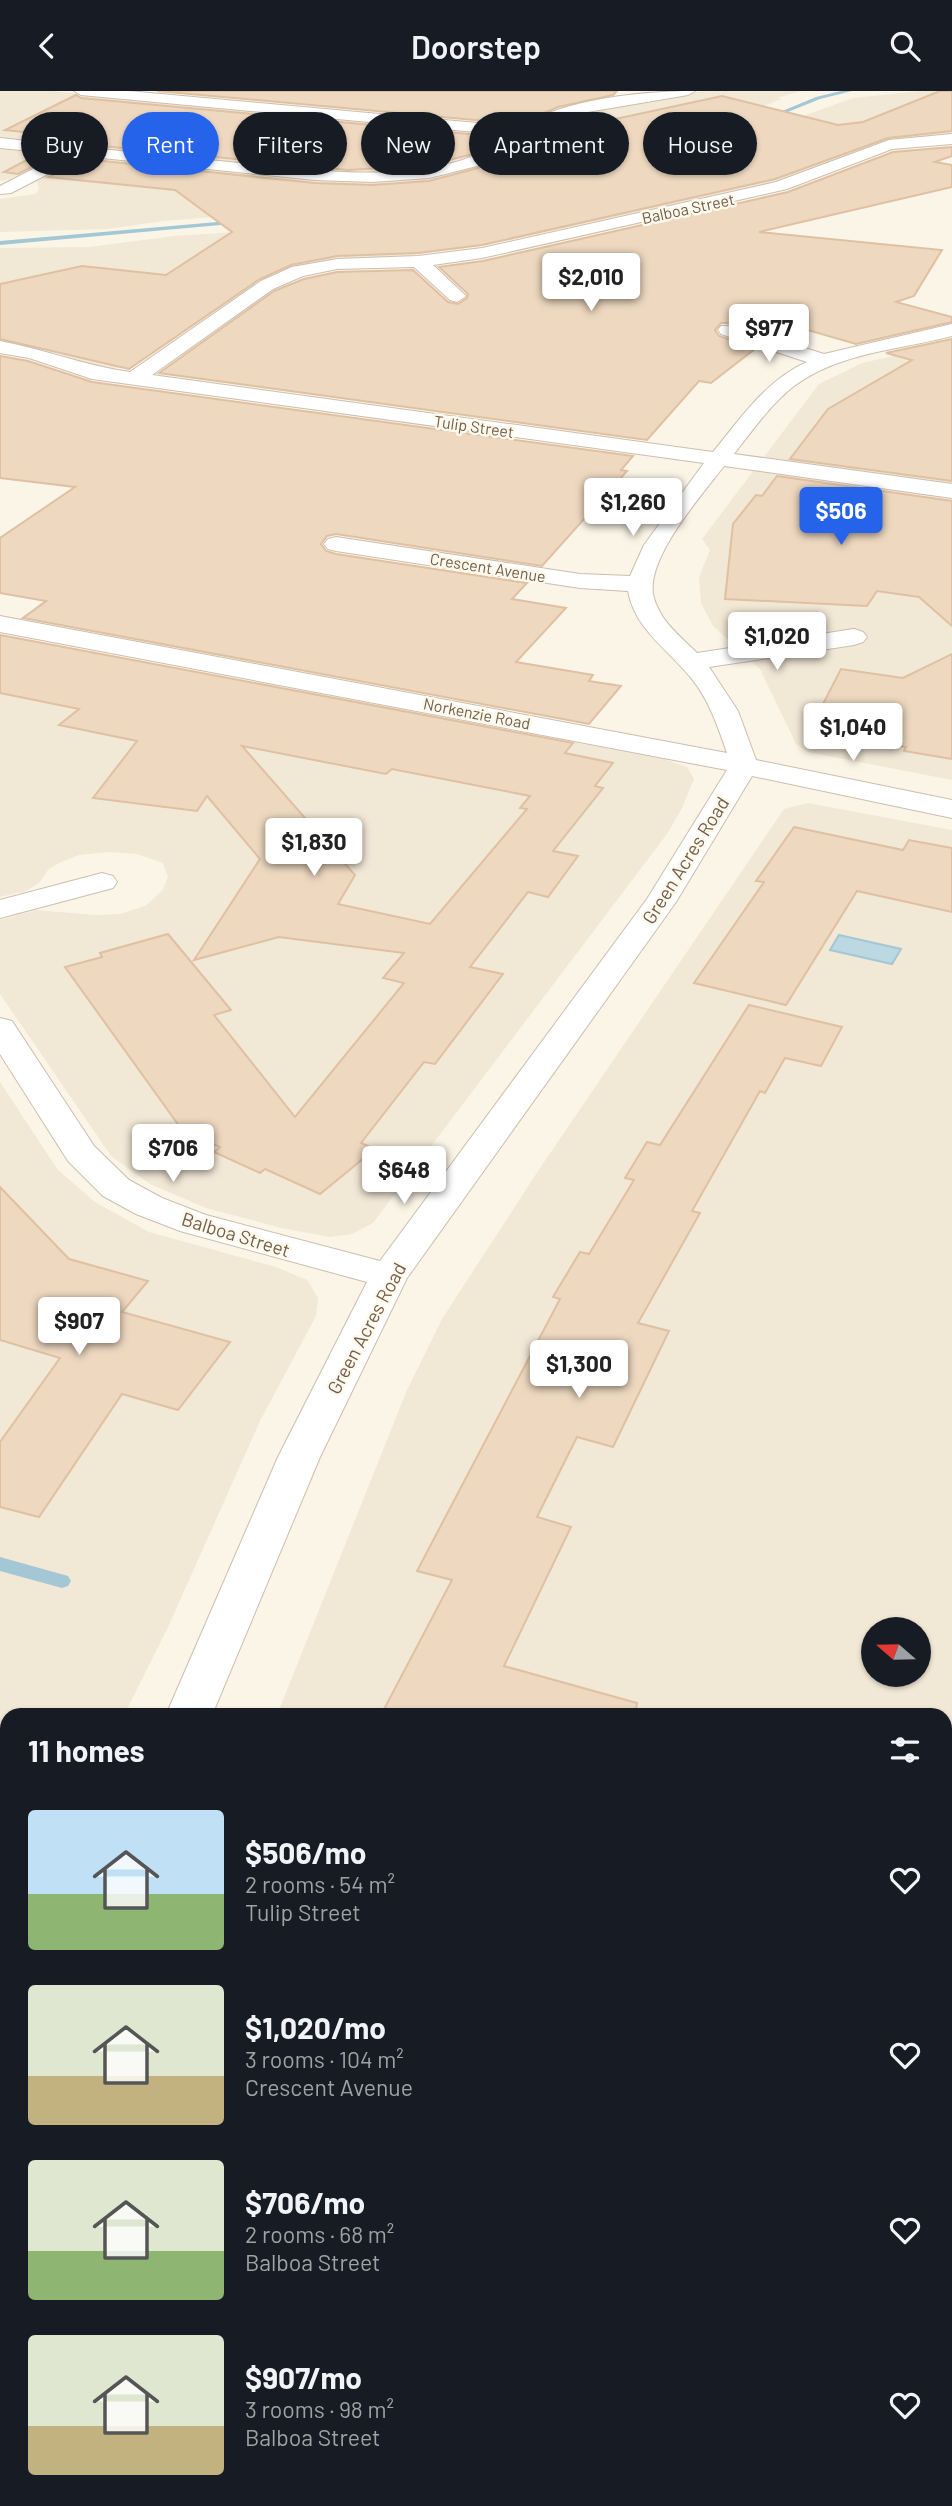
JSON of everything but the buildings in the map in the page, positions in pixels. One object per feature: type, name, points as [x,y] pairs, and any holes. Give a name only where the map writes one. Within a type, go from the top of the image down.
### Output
[{"type":"street","points":[[81,91],[469,127]]},
{"type":"street","points":[[562,112],[688,91]]},
{"type":"street","name":"Balboa Street","points":[[133,379],[282,277],[337,264],[418,261],[496,250],[799,181],[889,145],[952,139]]},
{"type":"street","points":[[0,143],[21,145]]},
{"type":"street","points":[[108,155],[314,175],[377,177],[420,174],[469,165]]},
{"type":"street","points":[[5,190],[34,175]]},
{"type":"street","points":[[418,261],[457,296]]},
{"type":"street","points":[[728,330],[822,360]]},
{"type":"street","points":[[744,766],[734,730],[708,683],[692,662],[655,624],[644,606],[640,584],[643,568],[659,538],[765,402],[783,383],[822,360],[952,330]]},
{"type":"street","name":"Tulip Street","points":[[0,347],[33,353],[80,370],[133,379],[952,491]]},
{"type":"street","name":"Crescent Avenue","points":[[336,544],[589,582],[640,584]]},
{"type":"street","name":"Norkenzie Road","points":[[0,624],[638,743],[952,809]]},
{"type":"street","points":[[692,662],[854,637]]},
{"type":"street","name":"Green Acres Road","points":[[192,1708],[299,1457],[389,1276],[661,902],[744,766]]},
{"type":"street","points":[[0,909],[102,882]]},
{"type":"street","name":"Balboa Street","points":[[0,1028],[81,1153],[116,1188],[149,1206],[193,1223],[389,1276]]},
{"type":"shaded area","points":[[0,91],[51,91],[272,112],[233,112],[233,163],[219,162],[219,112],[122,112],[122,152],[108,150],[108,112],[21,112],[21,141],[0,139]]},
{"type":"shaded area","points":[[702,91],[801,91],[777,98],[782,99],[749,112],[643,112],[643,151],[629,153],[629,112],[583,112]]},
{"type":"shaded area","points":[[919,91],[952,91],[952,136],[879,143],[803,173],[753,187],[511,240],[394,258],[303,265],[274,273],[256,282],[131,367],[101,369],[76,362],[59,353],[0,341],[0,248],[89,247],[174,236],[250,231],[643,171],[643,175],[757,175],[757,133],[853,98]]},
{"type":"shaded area","points":[[347,119],[361,120],[361,174],[347,173]]},
{"type":"shaded area","points":[[455,129],[469,131],[469,158],[455,162]]},
{"type":"shaded area","points":[[0,147],[21,149],[21,173],[0,181]]},
{"type":"shaded area","points":[[108,158],[122,160],[122,175],[219,175],[219,169],[233,171],[233,175],[276,175],[326,180],[455,175],[455,171],[469,167],[469,175],[489,175],[228,216],[108,229],[0,232],[0,199],[35,194],[39,190],[37,181],[48,175],[108,175]]},
{"type":"shaded area","points":[[952,343],[952,780],[808,752],[796,744],[760,669],[713,626],[701,603],[699,577],[710,550],[702,539],[819,384],[862,363]]},
{"type":"shaded area","points":[[0,636],[664,759],[687,767],[694,779],[667,834],[373,1223],[352,1234],[330,1237],[281,1228],[206,1208],[150,1184],[111,1156],[0,994],[0,920],[36,910],[96,915],[120,914],[145,906],[162,891],[168,877],[163,863],[137,854],[109,852],[79,855],[48,870],[39,883],[26,891],[0,897]]},
{"type":"shaded area","points":[[808,803],[952,830],[952,1708],[280,1708],[407,1390],[442,1319],[538,1171],[784,809]]},
{"type":"shaded area","points":[[0,1082],[58,1170],[95,1202],[149,1232],[276,1267],[307,1280],[318,1298],[316,1316],[260,1421],[169,1625],[128,1708],[0,1708]]},
{"type":"water","points":[[839,935],[901,949],[892,964],[830,950]]},
{"type":"waterway","points":[[766,119],[818,98],[849,91]]},
{"type":"waterway","points":[[0,243],[240,222]]},
{"type":"waterway","points":[[0,1564],[62,1581]]}]
